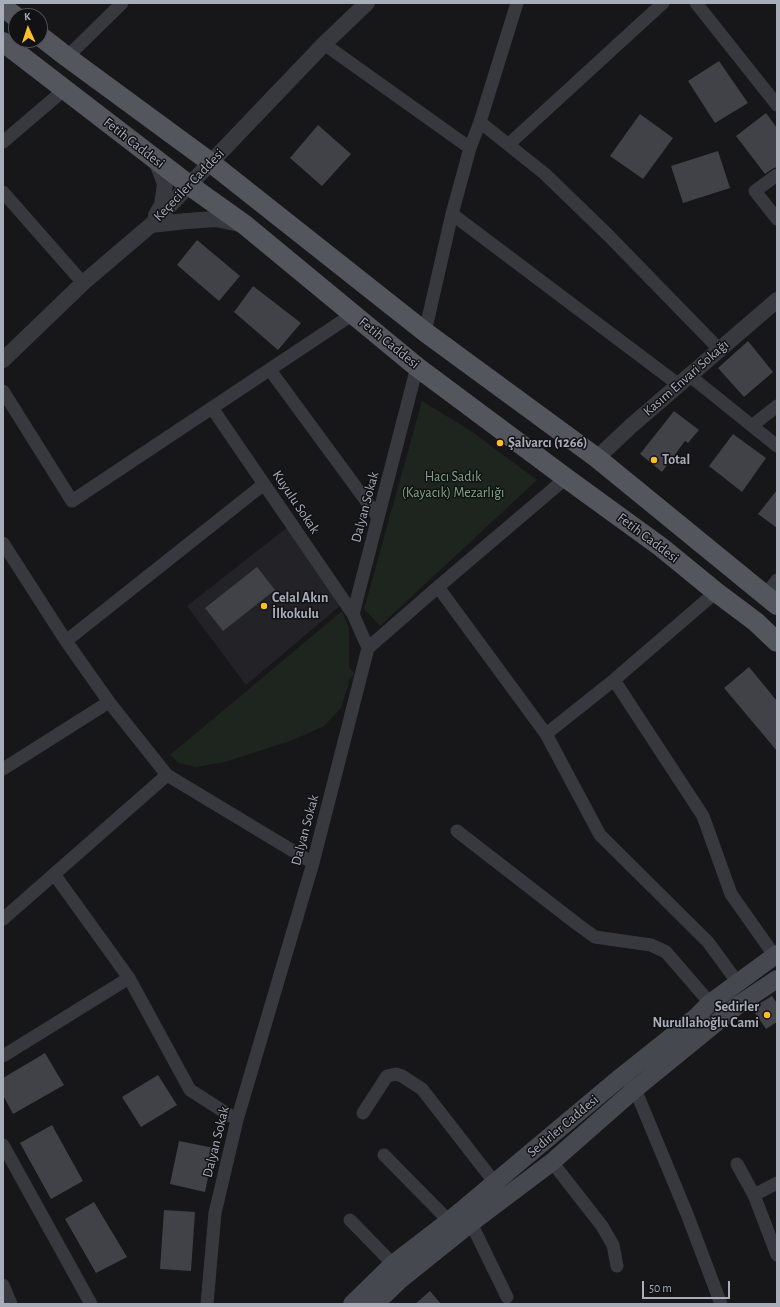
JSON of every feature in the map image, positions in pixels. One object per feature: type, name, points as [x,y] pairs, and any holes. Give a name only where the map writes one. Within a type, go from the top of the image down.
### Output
[{"type":"main road","name":"Fetih Caddesi","points":[[3,42],[189,185],[245,225],[417,367],[566,478],[662,547],[716,592],[756,622],[777,642]]},
{"type":"main road","name":"Fetih Caddesi","points":[[48,42],[210,162],[425,332],[597,458],[680,527],[773,593]]},
{"type":"main road","points":[[662,547],[680,527]]},
{"type":"main road","name":"Sedirler Caddesi","points":[[375,1304],[400,1280],[471,1223],[552,1162],[710,1003],[776,954]]},
{"type":"main road","name":"Sedirler Caddesi","points":[[352,1304],[393,1264],[495,1183],[629,1083],[738,1005],[777,980]]},
{"type":"street","points":[[67,57],[122,3]]},
{"type":"street","name":"Keçeciler Caddesi","points":[[3,360],[84,283],[151,225],[324,44],[367,3]]},
{"type":"street","points":[[425,332],[452,214],[470,148],[480,122],[517,3]]},
{"type":"street","points":[[509,144],[663,3]]},
{"type":"street","points":[[696,3],[777,104]]},
{"type":"street","points":[[324,44],[470,148]]},
{"type":"street","points":[[3,142],[65,90]]},
{"type":"street","points":[[480,122],[545,174],[609,236],[720,349]]},
{"type":"street","points":[[151,225],[162,205],[165,184],[156,160]]},
{"type":"street","points":[[777,175],[755,191],[777,219]]},
{"type":"street","points":[[3,192],[84,283]]},
{"type":"street","points":[[452,214],[685,380],[753,425],[777,446]]},
{"type":"street","points":[[151,225],[216,218],[245,225]]},
{"type":"street","name":"Kasım Envari Sokağı","points":[[597,458],[631,426],[777,300]]},
{"type":"street","points":[[3,391],[72,501],[353,314]]},
{"type":"street","name":"Dalyan Sokak","points":[[353,614],[417,367]]},
{"type":"street","points":[[270,370],[378,517]]},
{"type":"street","points":[[753,425],[777,406]]},
{"type":"street","name":"Kuyulu Sokak","points":[[212,408],[353,614]]},
{"type":"street","points":[[353,614],[368,648],[566,478]]},
{"type":"street","points":[[66,641],[264,484]]},
{"type":"street","points":[[3,543],[66,641],[109,702],[167,775],[313,863]]},
{"type":"street","points":[[438,587],[546,734],[600,834],[708,942],[738,983]]},
{"type":"street","points":[[546,734],[614,680],[716,592]]},
{"type":"street","name":"Dalyan Sokak","points":[[207,1304],[215,1213],[237,1120],[313,863],[368,648]]},
{"type":"street","points":[[614,680],[703,816],[731,894],[776,954]]},
{"type":"street","points":[[3,769],[109,702]]},
{"type":"street","points":[[3,919],[167,775]]},
{"type":"street","points":[[458,831],[595,937],[651,945],[666,952],[710,1003]]},
{"type":"street","points":[[54,874],[129,978],[190,1090],[237,1120]]},
{"type":"street","points":[[3,1056],[129,978]]},
{"type":"street","points":[[363,1113],[388,1076],[396,1074],[402,1076],[422,1089],[495,1183]]},
{"type":"street","points":[[629,1083],[687,1214],[721,1304]]},
{"type":"street","points":[[3,1145],[91,1304]]},
{"type":"street","points":[[384,1155],[449,1221]]},
{"type":"street","points":[[552,1162],[602,1226],[613,1245],[617,1266]]},
{"type":"street","points":[[737,1164],[754,1195],[777,1255]]},
{"type":"street","points":[[754,1195],[777,1183]]},
{"type":"street","points":[[350,1220],[393,1264]]},
{"type":"street","points":[[471,1223],[507,1297]]},
{"type":"street","points":[[3,1285],[11,1304]]},
{"type":"shaded area","name":"Celal Akın İlkokulu","points":[[289,526],[341,605],[246,685],[187,606]]},
{"type":"green space","name":"Hacı Sadık (Kayacık) Mezarlığı","points":[[422,401],[471,431],[537,480],[380,626],[364,609]]},
{"type":"green space","points":[[342,611],[349,628],[349,667],[355,674],[349,679],[341,708],[324,726],[293,740],[225,762],[196,767],[179,763],[170,755]]},
{"type":"building","points":[[719,61],[748,103],[715,123],[688,81]]},
{"type":"building","points":[[766,113],[777,128],[777,167],[765,174],[736,136]]},
{"type":"building","points":[[640,114],[673,138],[643,179],[610,156]]},
{"type":"building","points":[[318,125],[351,154],[322,186],[290,158]]},
{"type":"building","points":[[718,151],[730,188],[683,203],[671,166]]},
{"type":"building","points":[[197,240],[240,276],[219,301],[177,265]]},
{"type":"building","points":[[253,286],[301,323],[278,350],[234,312]]},
{"type":"building","points":[[748,341],[773,372],[744,397],[718,368]]},
{"type":"building","points":[[674,411],[699,430],[688,443],[685,441],[662,472],[640,454]]},
{"type":"building","points":[[733,434],[766,458],[742,492],[709,466]]},
{"type":"building","points":[[777,490],[777,528],[758,514]]},
{"type":"building","points":[[257,567],[275,590],[223,631],[205,608]]},
{"type":"building","points":[[749,667],[777,701],[777,751],[724,688]]},
{"type":"building","name":"Sedirler Nurullahoğlu Cami","points":[[772,996],[777,1004],[777,1022],[766,1029],[752,1008]]},
{"type":"building","points":[[45,1053],[64,1085],[13,1114],[3,1095],[3,1078]]},
{"type":"building","points":[[158,1075],[177,1105],[141,1127],[122,1097]]},
{"type":"building","points":[[52,1125],[83,1181],[51,1199],[20,1143]]},
{"type":"building","points":[[179,1141],[214,1148],[205,1192],[170,1184]]},
{"type":"building","points":[[94,1202],[127,1257],[96,1273],[65,1219]]},
{"type":"building","points":[[164,1210],[195,1212],[191,1271],[160,1269]]},
{"type":"building","points":[[430,1291],[441,1304],[415,1304]]},
{"type":"place","name":"Şalvarcı (1266)","points":[[500,443]]},
{"type":"place","name":"Total","points":[[654,460]]},
{"type":"place","name":"Celal Akın İlkokulu","points":[[264,606]]},
{"type":"place","name":"Sedirler Nurullahoğlu Cami","points":[[767,1015]]}]
